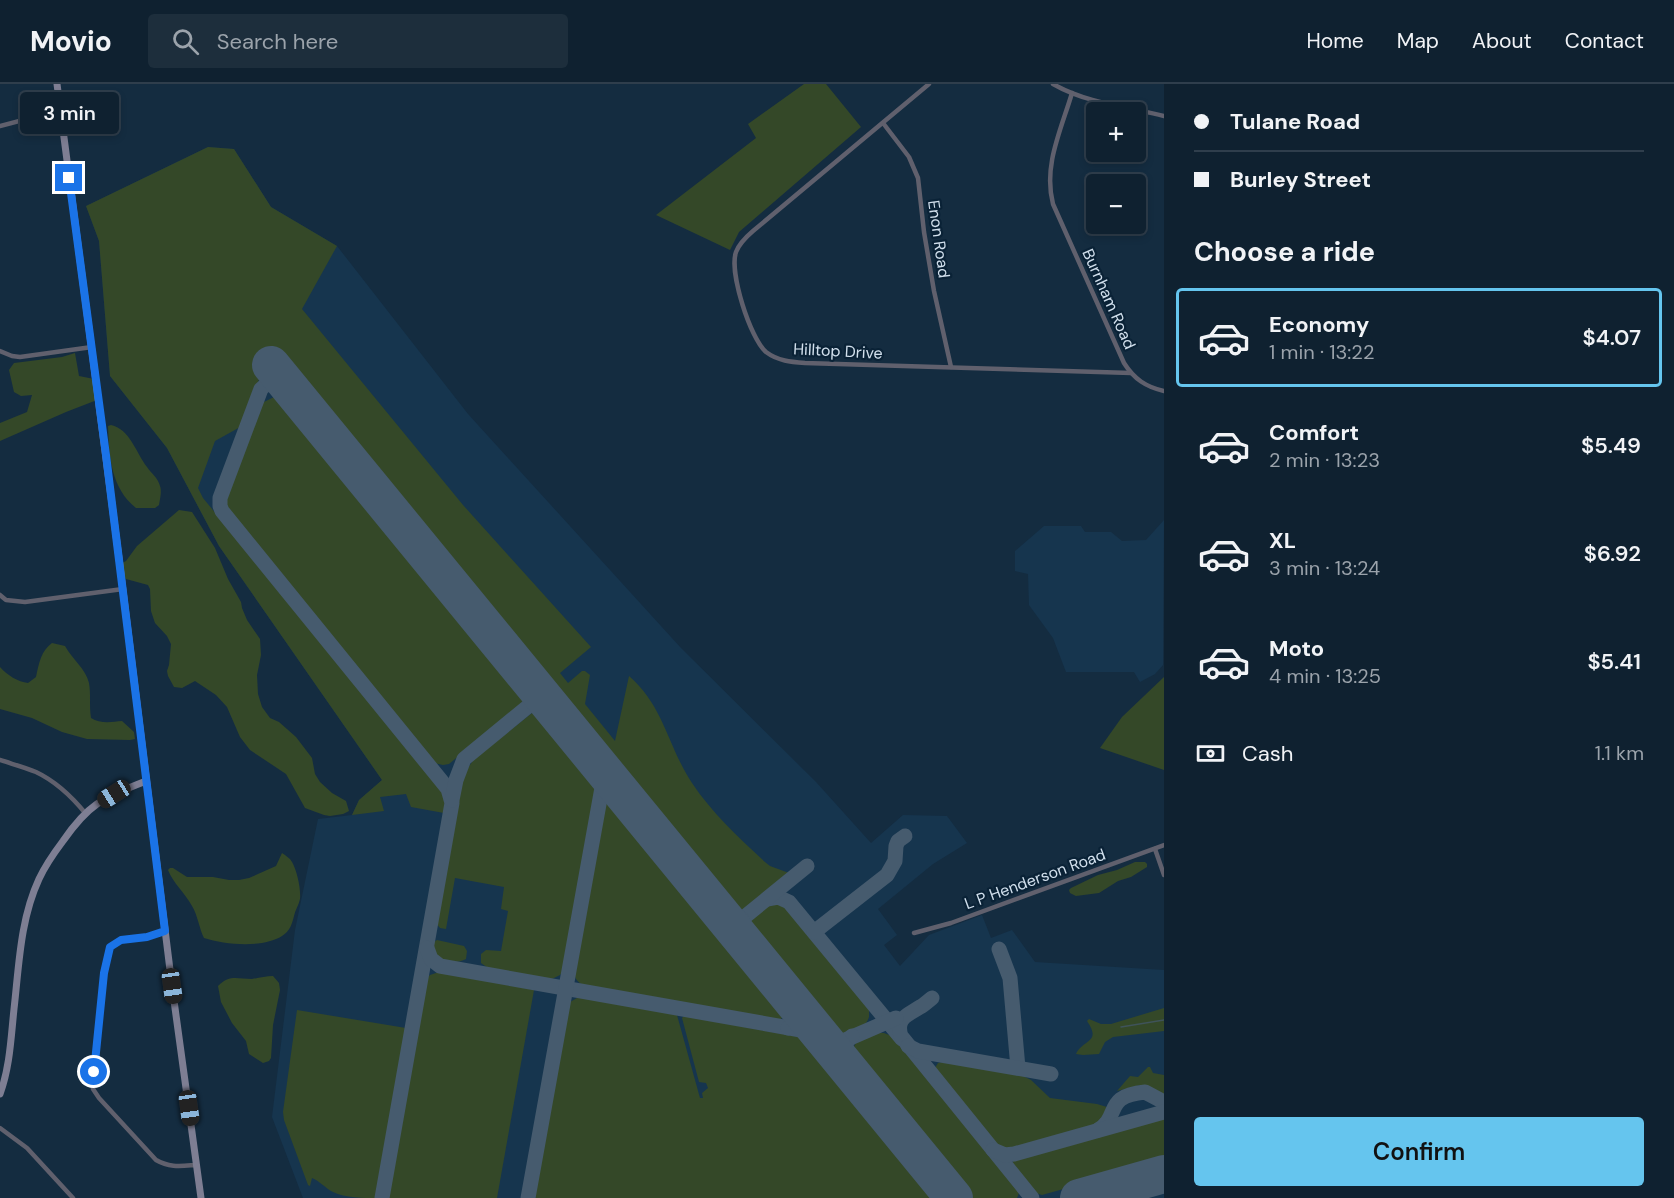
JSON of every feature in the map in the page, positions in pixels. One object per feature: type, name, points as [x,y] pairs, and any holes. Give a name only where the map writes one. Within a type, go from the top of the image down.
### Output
[{"type":"main road","points":[[57,84],[201,1198]]},
{"type":"main road","points":[[0,1094],[9,1055],[26,920],[32,897],[45,866],[70,831],[94,806],[114,794],[146,781]]},
{"type":"street","name":"Hilltop Drive","points":[[929,84],[745,238],[735,253],[734,264],[739,292],[747,317],[763,348],[781,360],[806,363],[1131,374]]},
{"type":"street","points":[[1053,84],[1095,101],[1164,116]]},
{"type":"street","name":"Burnham Road","points":[[1072,93],[1052,159],[1049,180],[1053,204],[1124,363],[1131,374],[1149,386],[1164,392]]},
{"type":"street","points":[[0,126],[60,110]]},
{"type":"street","name":"Enon Road","points":[[883,123],[909,157],[918,178],[934,291],[951,367]]},
{"type":"street","points":[[0,351],[20,357],[92,347]]},
{"type":"street","points":[[0,595],[6,600],[25,602],[123,589]]},
{"type":"street","points":[[0,769],[2,761],[36,773],[75,801],[86,814]]},
{"type":"street","name":"L P Henderson Road","points":[[914,933],[951,922],[1164,845]]},
{"type":"street","points":[[1155,849],[1164,875]]},
{"type":"street","points":[[165,931],[147,937],[121,940],[110,947],[104,973],[93,1089],[156,1160],[171,1166],[196,1165]]},
{"type":"street","points":[[0,1128],[27,1148],[73,1198]]},
{"type":"shaded area","points":[[208,147],[234,149],[271,207],[337,246],[468,414],[681,648],[816,782],[871,843],[903,815],[947,816],[967,843],[933,864],[878,909],[897,935],[884,945],[900,966],[929,935],[982,915],[991,938],[1012,930],[1035,962],[1164,970],[1164,1198],[303,1198],[272,1117],[295,930],[318,819],[352,815],[359,800],[382,780],[219,546],[167,448],[110,376],[99,241],[86,206]]},
{"type":"shaded area","points":[[1164,520],[1163,665],[1155,674],[1140,682],[1134,672],[1066,672],[1053,638],[1029,605],[1028,574],[1015,571],[1015,551],[1044,526],[1081,526],[1085,532],[1111,532],[1122,541],[1146,540]]},
{"type":"green space","points":[[804,84],[826,84],[861,127],[739,232],[730,250],[656,215],[756,138],[748,124]]},
{"type":"green space","points":[[208,147],[234,149],[271,207],[337,246],[302,309],[463,505],[591,647],[560,673],[568,683],[582,671],[590,675],[585,704],[615,741],[629,676],[650,700],[684,769],[708,805],[765,862],[789,873],[747,909],[740,910],[731,906],[280,357],[261,374],[242,426],[215,441],[198,488],[203,498],[445,792],[444,813],[411,807],[406,794],[380,797],[384,811],[352,815],[359,800],[382,780],[219,546],[167,448],[110,376],[99,241],[86,206]]},
{"type":"green space","points":[[75,353],[79,376],[94,379],[97,400],[0,441],[0,423],[27,412],[32,395],[21,396],[14,392],[9,370],[14,363],[62,357]]},
{"type":"green space","points":[[274,397],[283,399],[523,691],[523,701],[518,707],[449,764],[434,763],[226,510],[225,501],[262,403]]},
{"type":"green space","points":[[108,426],[118,427],[128,436],[158,481],[161,495],[159,505],[155,508],[136,508],[121,491],[113,471],[109,449]]},
{"type":"green space","points":[[179,510],[192,512],[215,548],[241,602],[247,620],[260,639],[261,655],[257,675],[258,694],[262,707],[270,718],[279,722],[296,737],[312,758],[315,774],[320,782],[332,793],[346,801],[349,811],[330,816],[305,808],[286,774],[250,750],[240,737],[227,707],[216,695],[195,681],[182,688],[174,687],[167,671],[171,644],[155,623],[151,611],[150,589],[148,585],[126,579],[117,571],[120,564],[126,561],[137,546]]},
{"type":"green space","points":[[52,643],[65,646],[85,673],[90,687],[91,718],[102,722],[122,721],[134,732],[135,739],[87,739],[62,732],[32,718],[0,709],[0,667],[13,678],[28,683],[36,677],[39,662]]},
{"type":"green space","points":[[1164,677],[1164,770],[1100,748],[1122,717]]},
{"type":"green space","points":[[532,713],[542,715],[597,784],[564,970],[552,979],[488,968],[481,963],[481,954],[486,950],[501,951],[508,911],[501,909],[504,887],[455,878],[446,929],[440,928],[436,923],[465,772],[474,759]]},
{"type":"green space","points":[[609,800],[613,801],[783,1010],[784,1015],[781,1019],[583,985],[577,980],[573,969],[603,804]]},
{"type":"green space","points":[[282,853],[290,859],[294,866],[300,890],[299,901],[287,932],[274,940],[255,944],[233,944],[204,938],[194,910],[168,870],[173,868],[187,877],[239,880],[276,866]]},
{"type":"green space","points":[[1135,862],[1145,862],[1147,867],[1099,893],[1076,896],[1070,893],[1071,888],[1098,875]]},
{"type":"green space","points":[[778,904],[788,909],[869,1007],[867,1022],[859,1029],[849,1033],[834,1031],[753,933],[751,919],[765,907]]},
{"type":"green space","points":[[437,940],[464,946],[467,951],[466,959],[451,962],[436,957],[432,947]]},
{"type":"green space","points":[[439,972],[534,990],[497,1198],[387,1198],[427,978]]},
{"type":"green space","points":[[273,976],[279,983],[280,990],[273,1025],[271,1058],[263,1063],[249,1054],[246,1041],[232,1023],[221,1002],[218,986],[230,979]]},
{"type":"green space","points":[[577,998],[677,1015],[700,1098],[703,1098],[702,1093],[708,1088],[706,1083],[699,1082],[682,1018],[684,1016],[805,1038],[938,1198],[533,1198],[566,1009],[570,1002]]},
{"type":"green space","points":[[1164,1008],[1164,1031],[1113,1037],[1105,1042],[1099,1054],[1076,1054],[1092,1037],[1093,1033],[1087,1021],[1089,1019],[1101,1024],[1111,1024]]},
{"type":"green space","points":[[297,1010],[406,1028],[377,1198],[338,1194],[312,1178],[310,1186],[308,1185],[283,1112]]},
{"type":"green space","points":[[873,1033],[884,1033],[894,1037],[1015,1184],[1019,1193],[1017,1198],[971,1198],[856,1058],[854,1048],[857,1042]]},
{"type":"green space","points":[[938,1063],[1023,1076],[1031,1080],[1050,1098],[1097,1104],[1110,1108],[1105,1120],[1099,1125],[1023,1147],[1002,1147],[989,1138],[937,1074],[935,1068]]},
{"type":"green space","points":[[1148,1067],[1153,1073],[1164,1075],[1164,1099],[1141,1085],[1117,1091],[1130,1076],[1138,1077]]},
{"type":"green space","points":[[1164,1117],[1164,1161],[1042,1195],[1033,1192],[1013,1167],[1013,1161],[1019,1157]]},
{"type":"waterway","points":[[1121,1027],[1164,1020]]},
{"type":"taxiway","points":[[285,383],[270,381],[261,389],[220,498],[220,506],[448,789],[452,803],[382,1198]]},
{"type":"taxiway","points":[[452,800],[464,759],[542,695]]},
{"type":"taxiway","points":[[528,1198],[605,771]]},
{"type":"taxiway","points":[[814,932],[887,875],[895,861],[898,841],[905,836]]},
{"type":"taxiway","points":[[726,919],[736,922],[742,919],[807,866]]},
{"type":"taxiway","points":[[767,899],[778,897],[789,902],[902,1039]]},
{"type":"taxiway","points":[[740,936],[738,927],[742,919]]},
{"type":"taxiway","points":[[427,948],[431,959],[440,966],[812,1032],[824,1038]]},
{"type":"taxiway","points":[[999,949],[1010,978],[1018,1068]]},
{"type":"taxiway","points":[[932,998],[901,1021],[901,1036],[1032,1198]]},
{"type":"taxiway","points":[[788,1028],[795,1025],[798,1020],[797,1006]]},
{"type":"taxiway","points":[[822,1036],[834,1041],[843,1041],[896,1018]]},
{"type":"taxiway","points":[[845,1064],[844,1049],[852,1036]]},
{"type":"taxiway","points":[[908,1046],[918,1051],[1051,1074]]},
{"type":"taxiway","points":[[1098,1130],[1105,1125],[1118,1102],[1132,1094],[1145,1092],[1164,1102]]},
{"type":"taxiway","points":[[993,1150],[1005,1155],[1014,1154],[1164,1112]]},
{"type":"runway","points":[[271,365],[954,1198]]},
{"type":"runway","points":[[1079,1198],[1164,1174]]},
{"type":"route","points":[[69,178],[165,931],[147,937],[121,940],[110,947],[104,973],[94,1072]]}]
